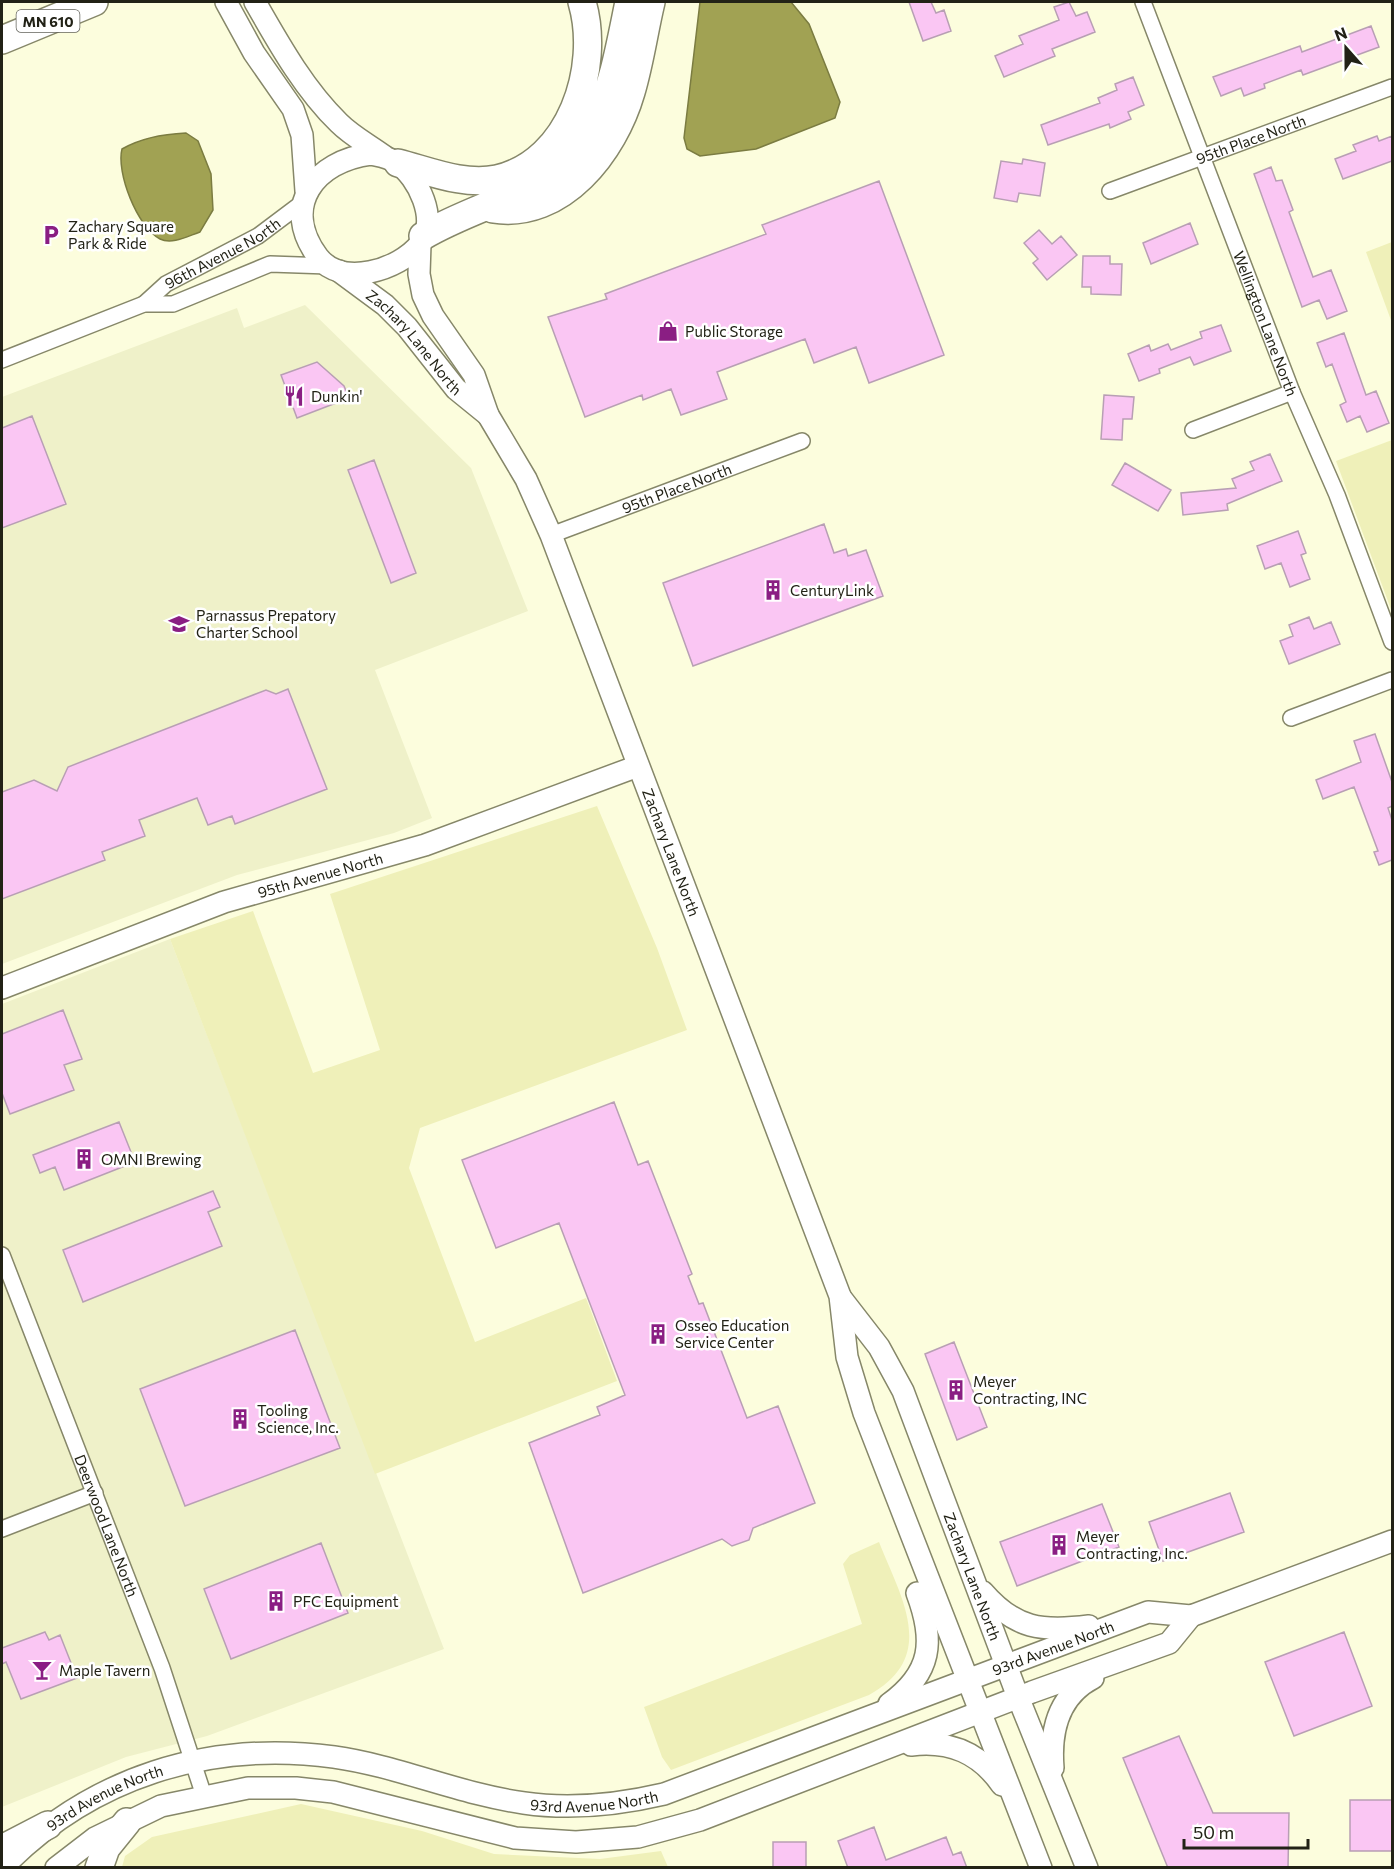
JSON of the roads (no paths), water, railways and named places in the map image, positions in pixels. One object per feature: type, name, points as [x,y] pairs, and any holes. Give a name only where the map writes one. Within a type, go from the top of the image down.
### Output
[{"type":"highway","name":"MN 610","points":[[2,40],[94,2]]},
{"type":"highway","points":[[392,160],[463,180],[477,180],[498,179],[536,158],[562,131],[582,89],[588,41],[582,2]]},
{"type":"highway","points":[[421,240],[443,224],[525,190],[548,176],[576,151],[601,113],[609,94],[629,2]]},
{"type":"highway","points":[[483,208],[520,210],[547,202],[578,179],[601,154],[619,122],[631,92],[651,2]]},
{"type":"highway","points":[[99,1868],[106,1848],[127,1822]]},
{"type":"highway","points":[[2,1849],[48,1825]]},
{"type":"main road","points":[[226,2],[254,53],[293,109],[302,135],[304,197],[302,219],[305,236],[320,260],[333,268],[358,273],[374,272],[390,266],[421,240],[426,211],[421,194],[412,177],[392,160],[354,136],[328,111],[286,56],[255,2]]},
{"type":"main road","points":[[304,197],[327,169],[341,160],[371,154],[392,160]]},
{"type":"main road","name":"Zachary Lane North","points":[[421,240],[419,274],[423,295],[434,316],[474,375],[488,415],[526,479],[551,535],[840,1296],[847,1357],[884,1470],[1041,1868]]},
{"type":"main road","name":"Zachary Lane North","points":[[333,268],[386,305],[407,327],[456,389],[488,415]]},
{"type":"main road","name":"95th Avenue North","points":[[2,988],[224,902],[425,845],[638,766]]},
{"type":"main road","name":"Zachary Lane North","points":[[840,1296],[879,1347],[903,1391],[1006,1666],[1087,1868]]},
{"type":"main road","points":[[875,1714],[906,1692],[924,1663],[929,1640],[927,1618],[884,1505],[884,1470]]},
{"type":"main road","name":"93rd Avenue North","points":[[2,1868],[48,1825],[73,1807],[113,1787],[194,1760],[235,1754],[283,1753],[335,1757],[524,1803],[577,1807],[602,1806],[664,1794],[1149,1612],[1191,1616],[1392,1541]]},
{"type":"main road","points":[[975,1582],[1009,1617],[1029,1625],[1052,1630],[1125,1621]]},
{"type":"main road","name":"93rd Avenue North","points":[[56,1868],[95,1838],[161,1806],[248,1788],[333,1792],[515,1838],[607,1840],[638,1837],[700,1820],[1018,1697],[1169,1643],[1191,1616]]},
{"type":"main road","points":[[1054,1786],[1051,1744],[1058,1714],[1078,1686],[1103,1673],[1115,1663]]},
{"type":"main road","points":[[878,1751],[937,1742],[964,1750],[993,1771],[1016,1804]]},
{"type":"street","name":"Wellington Lane North","points":[[1143,2],[1292,392],[1337,495],[1392,642]]},
{"type":"street","name":"95th Place North","points":[[1110,191],[1392,87]]},
{"type":"street","name":"96th Avenue North","points":[[2,360],[144,304],[166,284],[258,236],[304,197]]},
{"type":"street","name":"96th Avenue North","points":[[144,304],[173,304],[270,264],[333,268]]},
{"type":"street","points":[[1193,430],[1292,392]]},
{"type":"street","name":"95th Place North","points":[[551,535],[802,441]]},
{"type":"street","points":[[1291,718],[1392,680]]},
{"type":"street","name":"Deerwood Lane North","points":[[2,1256],[162,1668],[204,1796]]},
{"type":"street","points":[[2,1529],[95,1493]]},
{"type":"place","name":"Zachary Square Park & Ride","points":[[51,235]]},
{"type":"place","name":"Public Storage","points":[[668,331]]},
{"type":"place","name":"Dunkin'","points":[[294,396]]},
{"type":"place","name":"CenturyLink","points":[[773,590]]},
{"type":"place","name":"Parnassus Prepatory Charter School","points":[[179,624]]},
{"type":"place","name":"OMNI Brewing","points":[[84,1159]]},
{"type":"place","name":"Osseo Education Service Center","points":[[658,1334]]},
{"type":"place","name":"Meyer Contracting, INC","points":[[956,1390]]},
{"type":"place","name":"Tooling Science, Inc.","points":[[240,1419]]},
{"type":"place","name":"Meyer Contracting, Inc.","points":[[1059,1545]]},
{"type":"place","name":"PFC Equipment","points":[[276,1601]]},
{"type":"place","name":"Maple Tavern","points":[[42,1670]]}]
